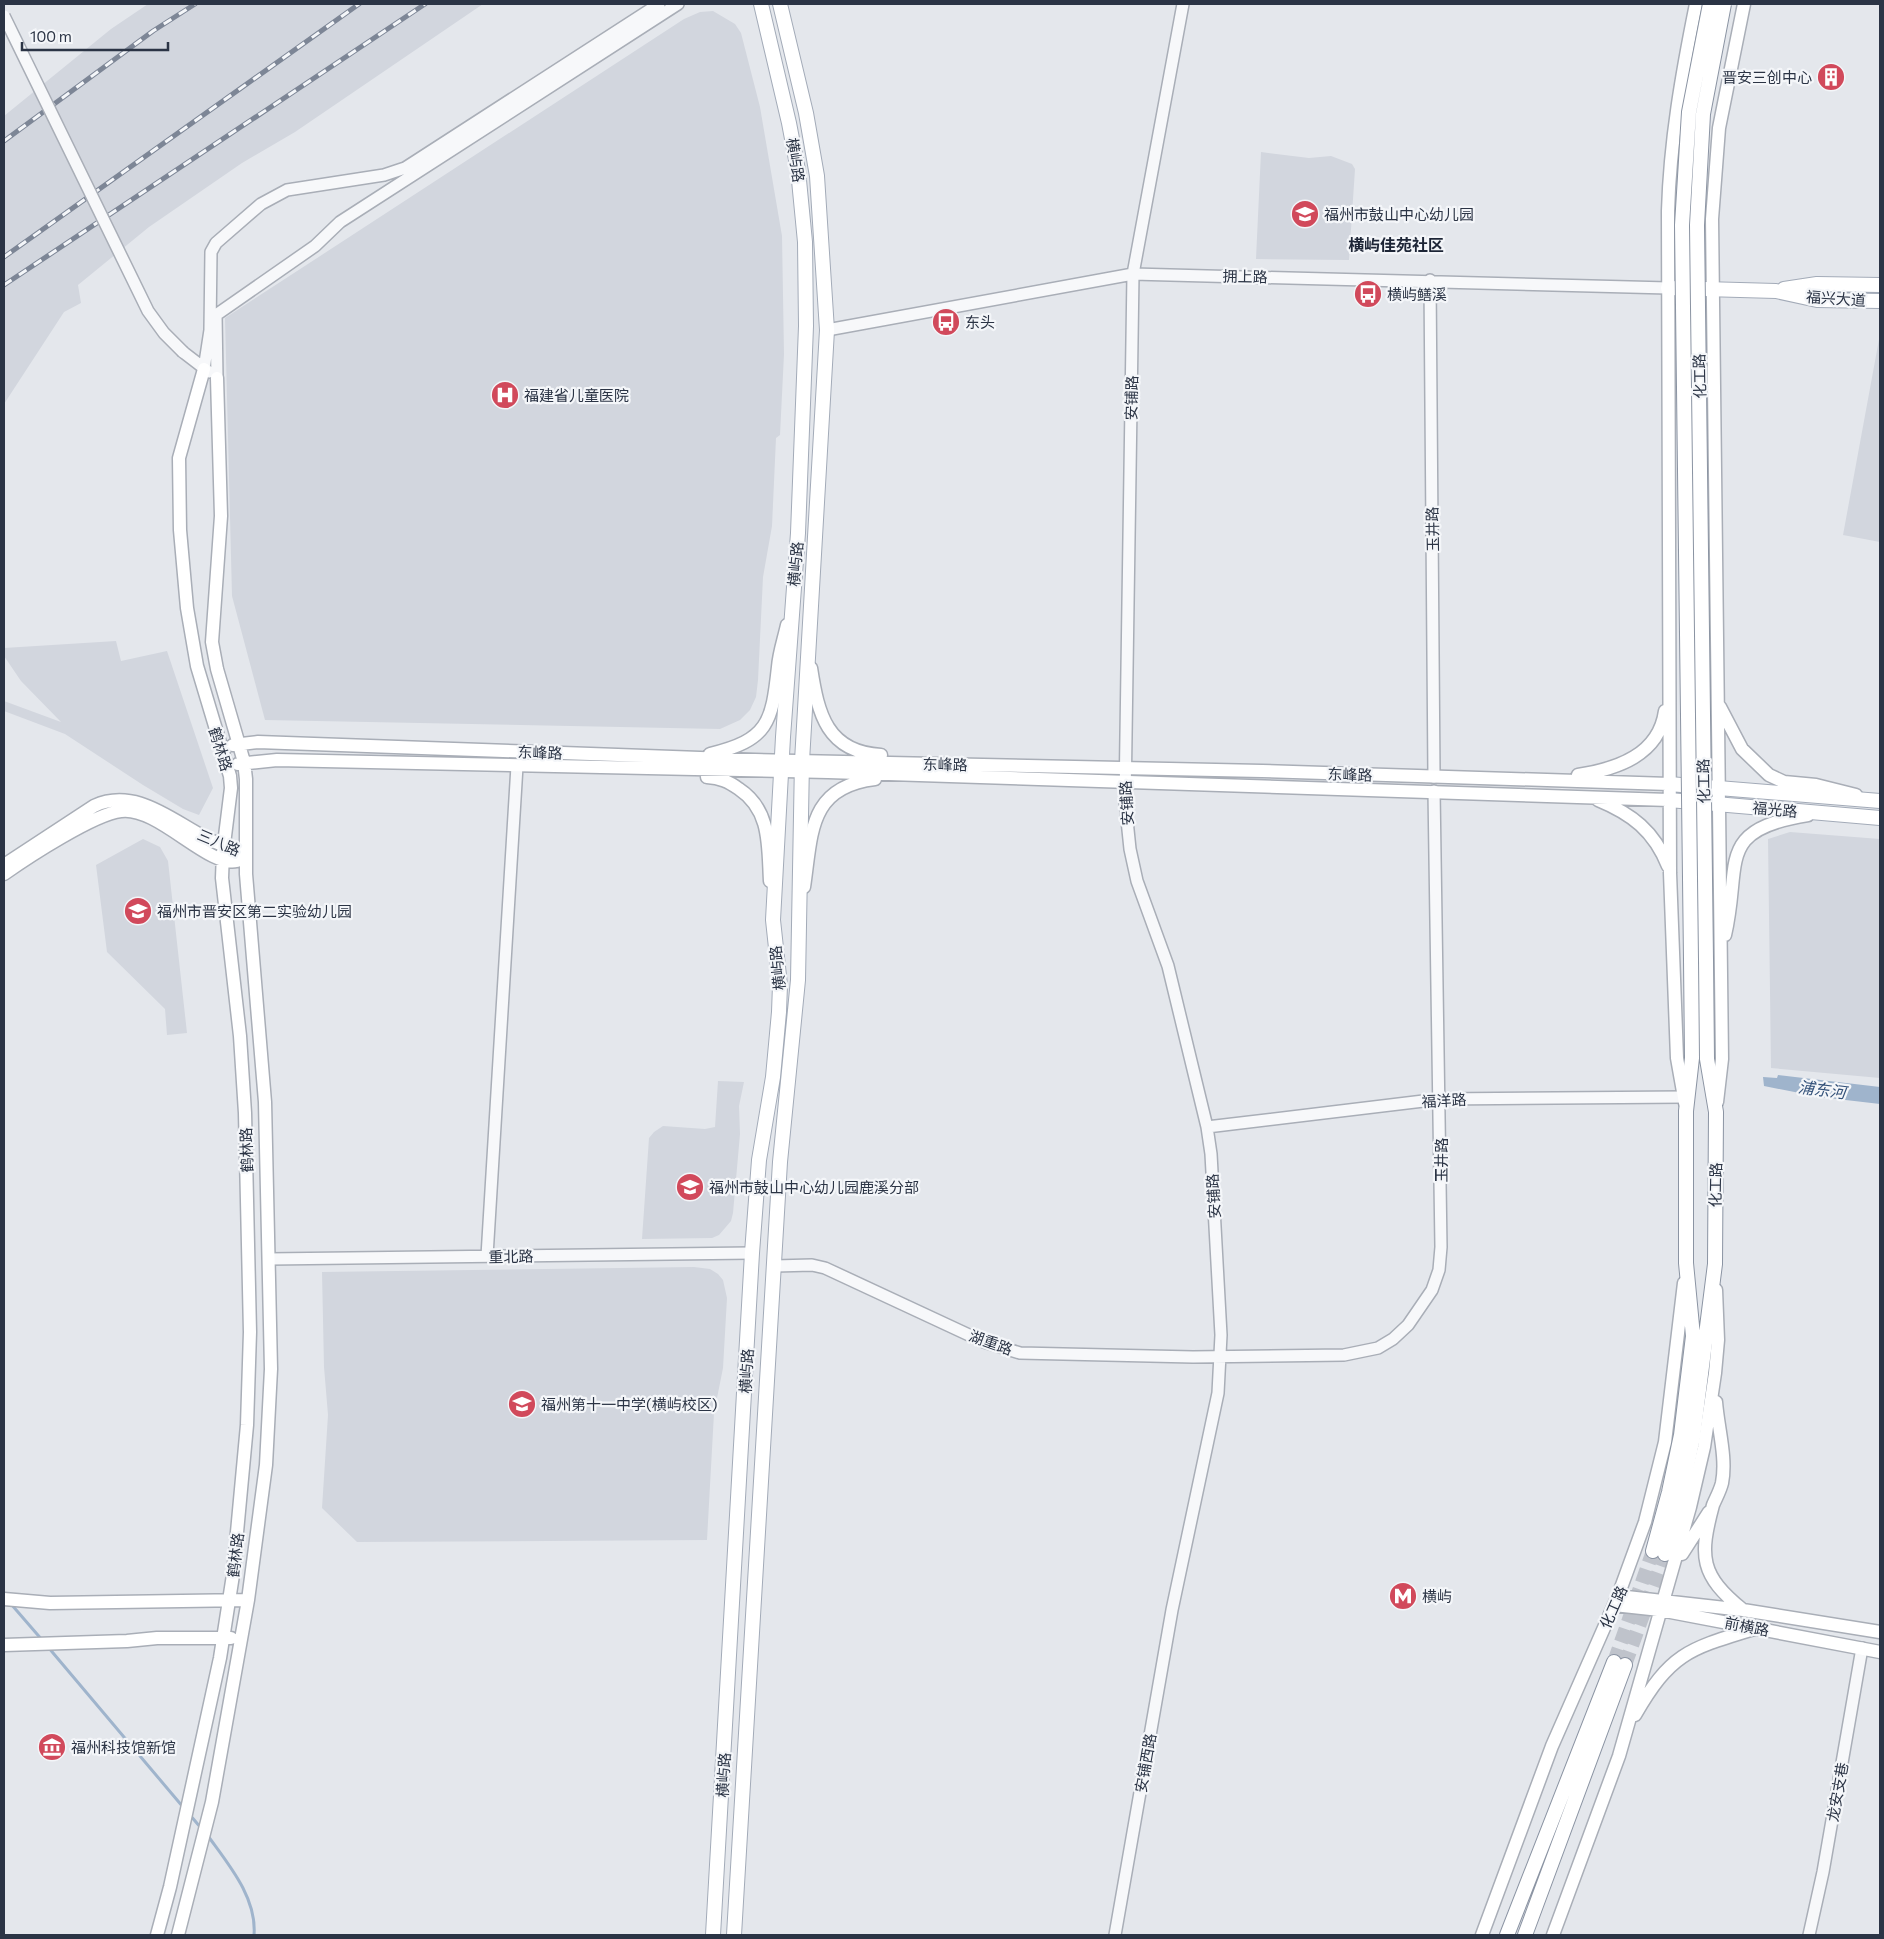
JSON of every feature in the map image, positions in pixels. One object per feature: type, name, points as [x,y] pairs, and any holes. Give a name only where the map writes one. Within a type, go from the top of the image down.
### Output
[{"type":"main road","name":"横屿路","points":[[714,1935],[752,1253],[759,1160],[773,1077],[779,1012],[780,985],[773,920],[798,533],[805,359],[805,242],[794,143],[761,4]]},
{"type":"main road","name":"横屿路","points":[[734,1935],[776,1266],[780,1162],[798,980],[802,766],[828,330],[817,176],[806,113],[780,4]]},
{"type":"main road","points":[[1686,1111],[1677,1058],[1670,873],[1669,164],[1680,83],[1696,4]]},
{"type":"main road","name":"化工路","points":[[1710,4],[1689,112],[1682,225],[1692,1058],[1686,1111],[1686,1263],[1693,1336],[1675,1463],[1659,1553],[1681,1495],[1693,1437],[1715,1264],[1716,1112],[1707,1059],[1697,226],[1702,114],[1724,4]]},
{"type":"main road","points":[[1716,1112],[1722,1059],[1712,235],[1714,171],[1719,128],[1744,4]]},
{"type":"main road","name":"福兴大道","points":[[1776,291],[1817,284],[1880,285]]},
{"type":"main road","points":[[1668,288],[1776,291]]},
{"type":"main road","name":"福兴大道","points":[[1776,291],[1817,300],[1880,301]]},
{"type":"main road","name":"鹤林路","points":[[157,1935],[180,1842],[223,1638],[229,1601],[247,1425],[249,1317],[243,1070],[222,861],[231,788],[228,766],[195,657],[187,608],[180,530],[179,458],[204,368]]},
{"type":"main road","name":"鹤林路","points":[[178,1935],[198,1864],[212,1802],[242,1638],[259,1528],[269,1434],[270,1259],[264,1073],[246,852],[247,801],[244,762],[217,669],[212,642],[221,516],[217,378]]},
{"type":"main road","points":[[694,758],[737,747],[748,741],[765,725],[774,702],[778,664],[792,603]]},
{"type":"main road","points":[[809,651],[818,709],[828,728],[839,740],[862,753],[934,757],[950,764]]},
{"type":"main road","points":[[1548,780],[1601,772],[1625,764],[1642,753],[1658,735],[1661,727],[1670,676]]},
{"type":"main road","points":[[1718,702],[1742,749],[1769,776],[1784,782],[1816,785],[1880,801]]},
{"type":"main road","name":"东峰路","points":[[222,748],[258,742],[694,758],[782,766]]},
{"type":"main road","name":"东峰路","points":[[228,766],[244,762],[286,760],[617,768],[950,764],[1434,791],[1669,800]]},
{"type":"main road","name":"东峰路","points":[[802,766],[914,774],[1434,777],[1669,784]]},
{"type":"main road","points":[[617,768],[663,776],[722,779],[750,797],[759,808],[767,830],[773,920]]},
{"type":"main road","points":[[800,919],[811,831],[822,805],[836,792],[857,782],[914,774]]},
{"type":"main road","name":"福光路","points":[[1669,784],[1720,786],[1880,801]]},
{"type":"main road","points":[[1592,796],[1618,808],[1644,827],[1662,852],[1670,873]]},
{"type":"main road","name":"三八路","points":[[4,865],[94,806],[112,800],[130,800],[148,805],[224,846],[246,852],[237,861],[222,861],[149,818],[122,810],[93,820],[4,874]]},
{"type":"main road","name":"福光路","points":[[1669,800],[1880,818]]},
{"type":"main road","points":[[1721,954],[1731,911],[1735,859],[1740,847],[1752,834],[1770,822],[1820,813]]},
{"type":"main road","name":"化工路","points":[[1482,1935],[1555,1739],[1616,1601],[1645,1522],[1665,1442],[1673,1393],[1686,1263]]},
{"type":"main road","points":[[1553,1935],[1609,1786],[1627,1730],[1698,1477],[1715,1373],[1718,1340],[1715,1264]]},
{"type":"main road","points":[[1715,1373],[1718,1427],[1723,1460],[1722,1483],[1714,1504],[1705,1545],[1705,1564],[1723,1594],[1743,1610]]},
{"type":"main road","points":[[1674,1567],[1714,1504]]},
{"type":"main road","points":[[4,1599],[50,1603],[248,1600]]},
{"type":"main road","name":"前横路","points":[[1616,1601],[1743,1610],[1880,1632]]},
{"type":"main road","name":"前横路","points":[[1662,1605],[1756,1628],[1880,1652]]},
{"type":"main road","points":[[1627,1730],[1651,1688],[1676,1660],[1709,1643],[1756,1628]]},
{"type":"main road","points":[[4,1645],[242,1638]]},
{"type":"main road","points":[[1507,1935],[1620,1663],[1525,1935]]},
{"type":"street","points":[[204,368],[210,330],[211,252],[216,243],[261,204],[292,188],[384,175],[405,168],[659,4]]},
{"type":"street","points":[[217,378],[216,315],[315,246],[340,222],[678,4]]},
{"type":"street","name":"安铺路","points":[[1176,1590],[1211,1434],[1218,1393],[1221,1357],[1211,1154],[1207,1127],[1168,966],[1134,870],[1127,829],[1125,775],[1133,274],[1183,4]]},
{"type":"street","points":[[4,16],[148,311],[164,333],[183,352],[217,378]]},
{"type":"street","name":"拥上路","points":[[828,330],[1133,274],[1430,280],[1668,288]]},
{"type":"street","name":"玉井路","points":[[1430,280],[1434,777]]},
{"type":"street","points":[[487,1256],[517,766]]},
{"type":"street","name":"玉井路","points":[[1221,1357],[1353,1354],[1385,1344],[1408,1325],[1428,1298],[1439,1270],[1441,1247],[1440,1099],[1434,791]]},
{"type":"street","name":"福洋路","points":[[1207,1127],[1440,1099],[1684,1097]]},
{"type":"street","name":"重北路","points":[[270,1259],[752,1253]]},
{"type":"street","name":"湖重路","points":[[776,1266],[812,1265],[825,1268],[984,1342],[1020,1353],[1221,1357]]},
{"type":"street","name":"安铺西路","points":[[1116,1935],[1176,1590]]},
{"type":"street","name":"龙安支巷","points":[[1809,1935],[1823,1872],[1862,1648]]},
{"type":"shaded area","points":[[148,4],[483,4],[295,132],[242,163],[149,227],[78,285],[81,303],[64,312],[4,404],[4,116],[111,29]]},
{"type":"shaded area","name":"福建省儿童医院","points":[[713,11],[735,24],[741,33],[760,107],[782,236],[784,354],[780,435],[776,438],[772,526],[763,577],[758,680],[756,697],[750,710],[740,720],[720,729],[265,720],[232,596],[225,318],[684,19],[700,12]]},
{"type":"shaded area","name":"福州市鼓山中心幼儿园","points":[[1261,152],[1309,158],[1331,156],[1352,164],[1355,169],[1349,260],[1256,259]]},
{"type":"shaded area","points":[[1880,334],[1880,542],[1843,535]]},
{"type":"shaded area","points":[[116,641],[121,661],[167,651],[213,788],[199,815],[183,809],[143,785],[65,734],[4,711],[4,701],[61,722],[21,681],[4,656],[4,648]]},
{"type":"shaded area","points":[[1790,832],[1880,839],[1880,1078],[1771,1068],[1768,839]]},
{"type":"shaded area","name":"福州市晋安区第二实验幼儿园","points":[[143,839],[160,847],[168,861],[187,1033],[167,1035],[165,1009],[107,952],[96,865]]},
{"type":"shaded area","name":"福州市鼓山中心幼儿园鹿溪分部","points":[[718,1081],[744,1082],[739,1106],[740,1134],[731,1221],[719,1235],[712,1238],[642,1239],[649,1138],[663,1126],[705,1129],[715,1127]]},
{"type":"shaded area","name":"福州第十一中学(横屿校区)","points":[[694,1267],[710,1269],[718,1274],[723,1280],[727,1298],[723,1368],[714,1413],[707,1540],[357,1542],[322,1508],[328,1415],[324,1367],[322,1272]]},
{"type":"water","name":"浦东河","points":[[1778,1075],[1880,1087],[1880,1104],[1820,1097],[1764,1086],[1763,1077],[1777,1078]]},
{"type":"waterway","points":[[11,1604],[43,1641]]},
{"type":"waterway","points":[[48,1647],[183,1807]]},
{"type":"waterway","points":[[190,1815],[201,1828]]},
{"type":"waterway","points":[[208,1836],[240,1882],[251,1908],[254,1921],[254,1935]]},
{"type":"tunnel","points":[[1614,1662],[1653,1551]]},
{"type":"tunnel","points":[[1625,1665],[1665,1554]]},
{"type":"railway","points":[[4,141],[153,31],[195,4]]},
{"type":"railway","points":[[4,257],[359,4]]},
{"type":"railway","points":[[4,285],[425,4]]},
{"type":"place","name":"晋安三创中心","points":[[1831,77]]},
{"type":"place","name":"福州市鼓山中心幼儿园","points":[[1305,214]]},
{"type":"place","name":"横屿鳝溪","points":[[1368,294]]},
{"type":"place","name":"东头","points":[[946,322]]},
{"type":"place","name":"福建省儿童医院","points":[[505,395]]},
{"type":"place","name":"福州市晋安区第二实验幼儿园","points":[[138,911]]},
{"type":"place","name":"福州市鼓山中心幼儿园鹿溪分部","points":[[690,1187]]},
{"type":"place","name":"福州第十一中学(横屿校区)","points":[[522,1404]]},
{"type":"place","name":"横屿","points":[[1403,1596]]},
{"type":"place","name":"福州科技馆新馆","points":[[52,1747]]},
{"type":"district","name":"横屿佳苑社区","points":[[1396,244]]}]
